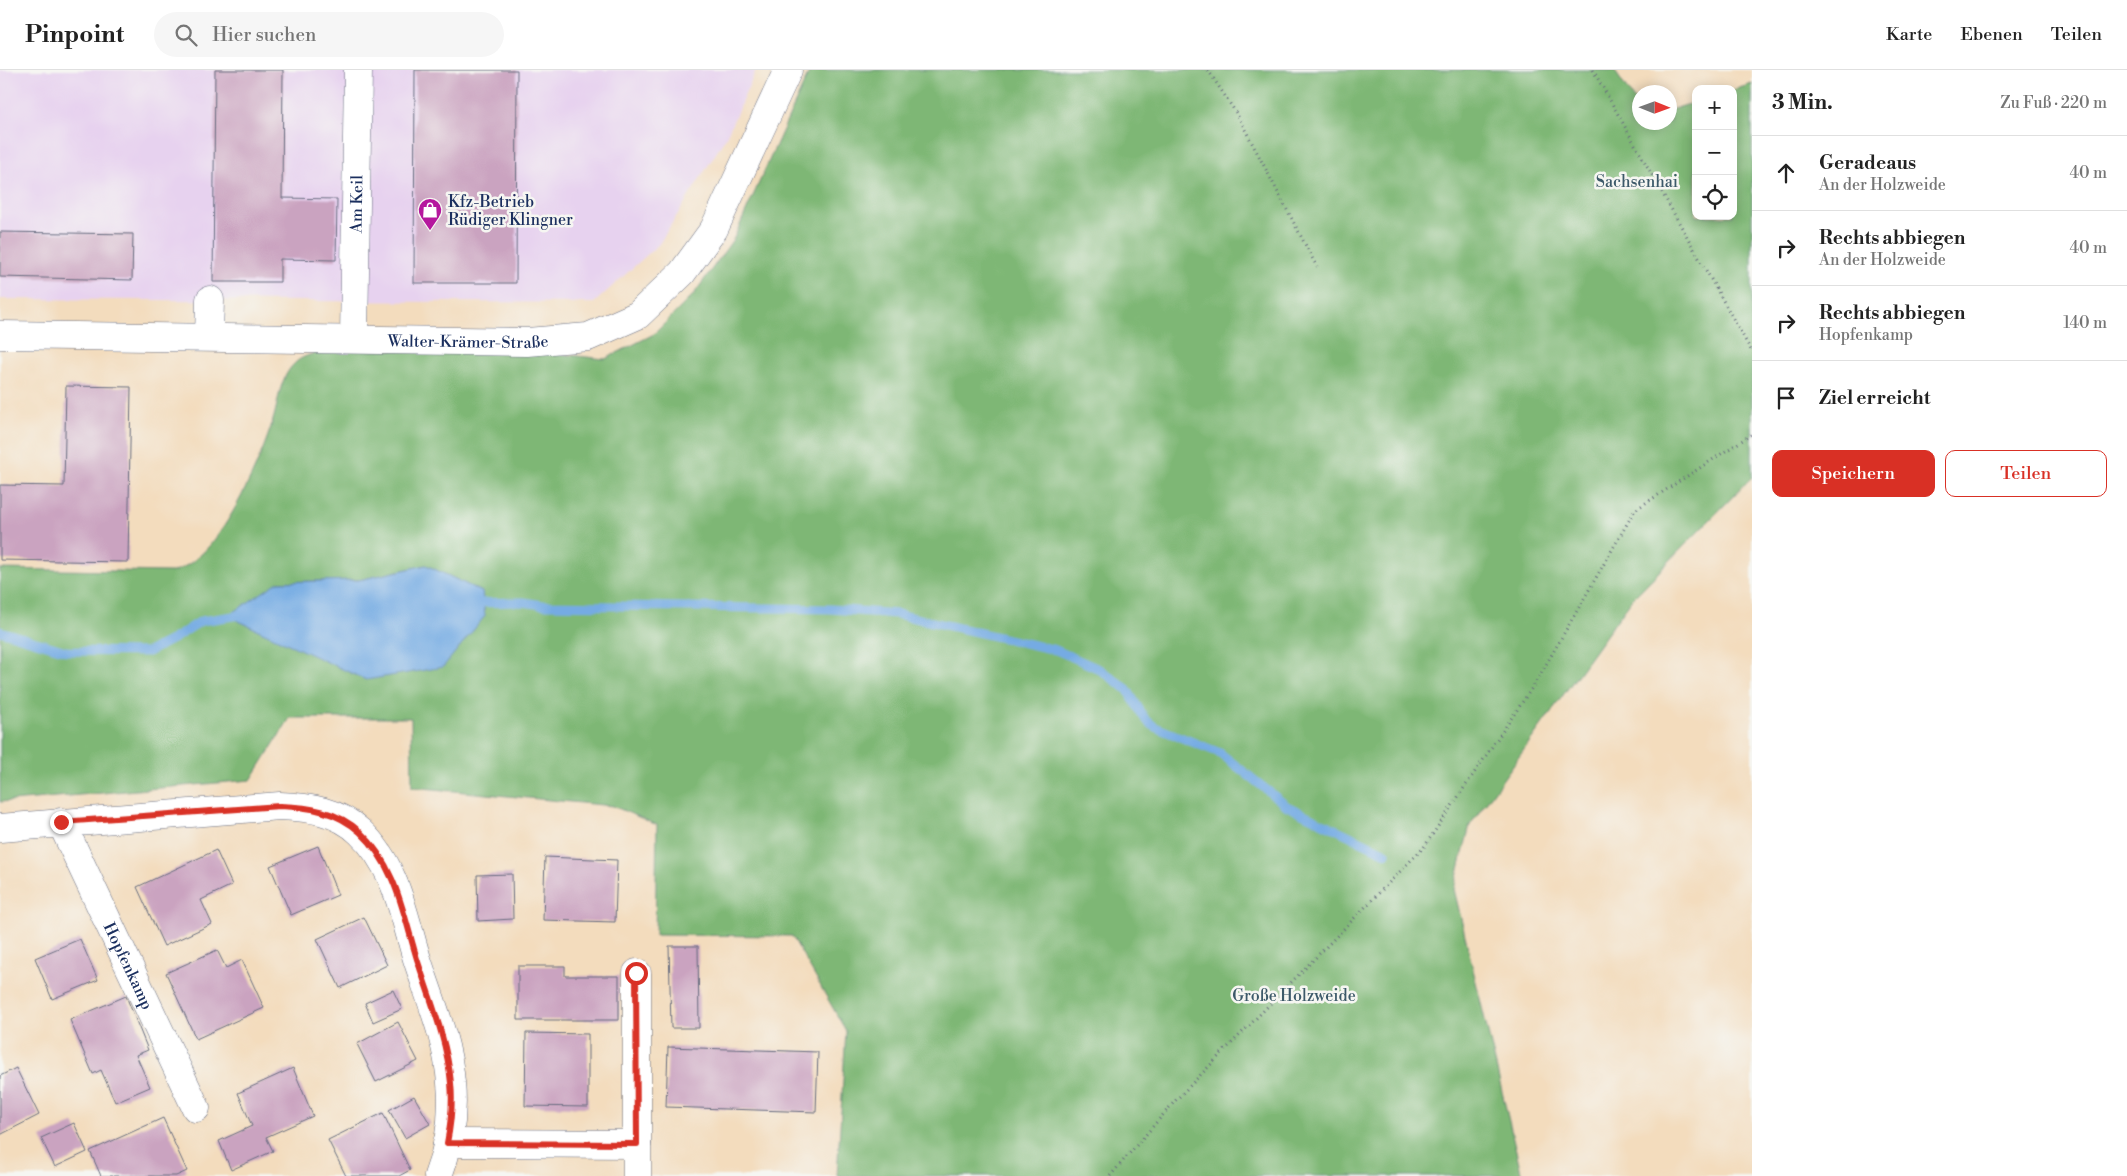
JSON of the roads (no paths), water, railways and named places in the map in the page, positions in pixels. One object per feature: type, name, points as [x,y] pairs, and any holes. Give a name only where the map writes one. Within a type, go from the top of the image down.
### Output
[{"type":"street","name":"Am Keil","points":[[354,339],[358,70]]},
{"type":"street","name":"Walter-Krämer-Straße","points":[[0,335],[527,342],[588,338],[638,315],[682,273],[714,229],[788,70]]},
{"type":"street","points":[[209,337],[210,300]]},
{"type":"street","points":[[0,828],[280,806],[304,806],[322,810],[342,819],[361,833],[377,853],[392,879],[446,1050],[452,1083],[452,1119],[438,1176]]},
{"type":"street","name":"Hopfenkamp","points":[[61,822],[196,1108]]},
{"type":"street","points":[[636,973],[637,1176]]},
{"type":"street","points":[[447,1143],[637,1144]]},
{"type":"water","points":[[426,565],[482,592],[485,616],[443,667],[366,680],[228,616],[278,582],[359,580]]},
{"type":"waterway","points":[[473,603],[523,602],[543,605],[830,609],[897,614],[1056,650],[1099,669],[1127,689],[1145,719],[1155,727],[1220,753],[1287,806],[1386,853]]},
{"type":"waterway","points":[[0,631],[66,651],[148,652],[175,638],[201,621],[240,615]]},
{"type":"place","name":"Kfz-Betrieb Rüdiger Klingner","points":[[430,231]]},
{"type":"park label","name":"Sachsenhai","points":[[1637,181]]},
{"type":"park label","name":"Große Holzweide","points":[[1294,995]]}]
